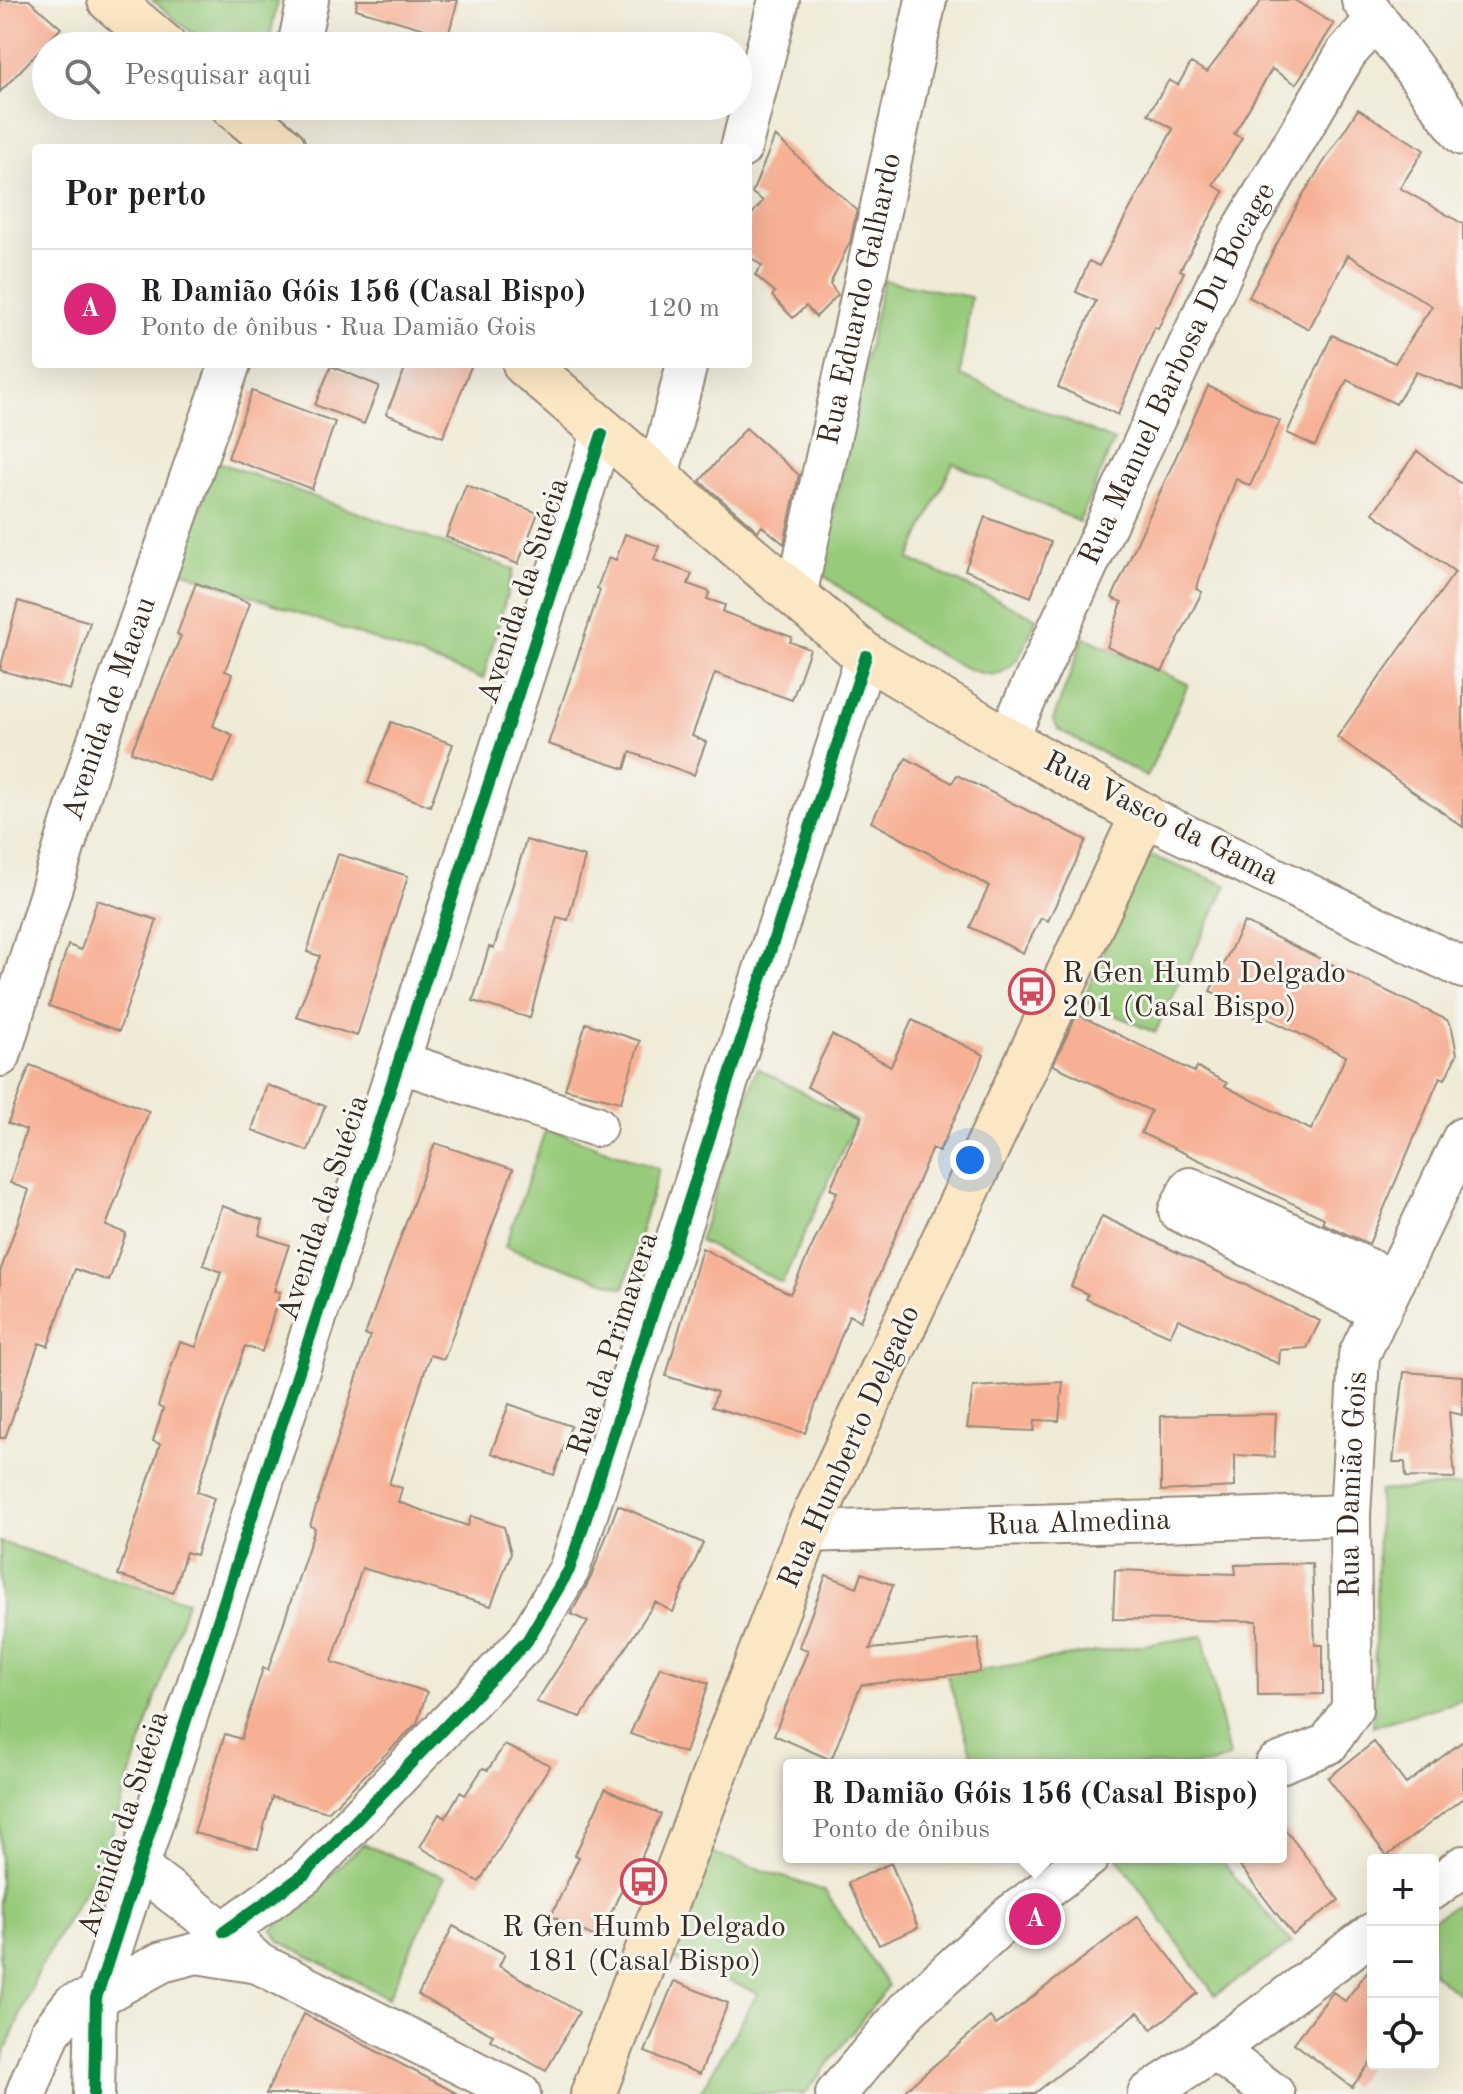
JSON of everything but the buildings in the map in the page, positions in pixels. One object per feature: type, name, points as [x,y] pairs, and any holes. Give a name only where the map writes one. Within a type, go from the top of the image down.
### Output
[{"type":"street","points":[[110,0],[148,32]]},
{"type":"street","points":[[301,32],[308,0]]},
{"type":"street","points":[[752,105],[779,0]]},
{"type":"street","name":"Rua Eduardo Galhardo","points":[[796,596],[926,0]]},
{"type":"street","points":[[1369,11],[1463,135]]},
{"type":"street","name":"Rua Manuel Barbosa Du Bocage","points":[[1007,740],[1239,236],[1369,11]]},
{"type":"street","points":[[742,144],[748,120]]},
{"type":"street","name":"Avenida de Macau","points":[[0,1056],[89,766],[229,368]]},
{"type":"street","name":"Rua Vasco da Gama","points":[[529,368],[602,434],[866,656],[1007,740],[1143,815],[1463,968]]},
{"type":"street","points":[[657,480],[686,368]]},
{"type":"street","name":"Avenida da Suécia","points":[[96,1998],[602,434]]},
{"type":"street","name":"Rua da Primavera","points":[[224,1932],[305,1874],[327,1852],[527,1641],[569,1570],[866,656]]},
{"type":"street","name":"Rua Humberto Delgado","points":[[593,2094],[807,1532],[1143,815]]},
{"type":"street","points":[[399,1062],[596,1126]]},
{"type":"street","name":"Rua Damião Gois","points":[[1287,1760],[1328,1744],[1352,1709],[1350,1515],[1359,1355],[1463,1138]]},
{"type":"street","name":"Rua Almedina","points":[[807,1532],[1350,1515]]},
{"type":"street","points":[[836,2094],[907,2010],[1011,1915],[1081,1863]]},
{"type":"street","points":[[1439,1884],[1463,1866]]},
{"type":"street","points":[[138,1867],[224,1932],[258,1963],[520,2094]]},
{"type":"street","points":[[1148,2094],[1215,2050],[1367,1937]]},
{"type":"street","points":[[26,2094],[50,2033],[72,2005],[96,1998],[162,1962],[197,1953],[258,1963]]},
{"type":"street","points":[[94,2094],[96,1998]]},
{"type":"street","points":[[1215,2050],[1274,2094]]},
{"type":"green space","points":[[152,0],[278,0],[271,32],[191,32]]},
{"type":"green space","points":[[883,280],[971,297],[960,375],[1114,441],[1079,522],[953,463],[909,559],[1037,618],[1019,657],[1000,673],[984,674],[937,653],[820,573]]},
{"type":"green space","points":[[215,461],[514,569],[483,679],[182,571]]},
{"type":"green space","points":[[1084,637],[1188,684],[1147,777],[1059,730],[1053,720]]},
{"type":"green space","points":[[1154,857],[1227,885],[1155,1033],[1083,1000],[1142,861]]},
{"type":"green space","points":[[757,1068],[856,1121],[782,1283],[699,1241]]},
{"type":"green space","points":[[546,1128],[659,1169],[624,1288],[505,1247]]},
{"type":"green space","points":[[1463,1485],[1463,1700],[1373,1726],[1379,1491]]},
{"type":"green space","points":[[0,1542],[187,1601],[106,1852],[40,1968],[0,2064]]},
{"type":"green space","points":[[1203,1636],[1229,1757],[973,1759],[947,1675]]},
{"type":"green space","points":[[363,1844],[445,1877],[388,1998],[279,1941],[272,1930]]},
{"type":"green space","points":[[712,1853],[825,1891],[888,1986],[805,2094],[699,2094],[758,1993],[671,1958]]},
{"type":"green space","points":[[1121,1863],[1223,1863],[1292,1943],[1215,1995]]},
{"type":"green space","points":[[1463,1900],[1463,1997],[1439,1979],[1439,1915]]},
{"type":"cycle path","points":[[94,2094],[96,1998],[602,434]]},
{"type":"cycle path","points":[[224,1932],[305,1874],[527,1641],[569,1570],[866,656]]},
{"type":"place","name":"R Gen Humb Delgado 201 (Casal Bispo)","points":[[1031,991]]},
{"type":"place","name":"R Gen Humb Delgado 181 (Casal Bispo)","points":[[644,1882]]},
{"type":"place","name":"R Damião Góis 156 (Casal Bispo)","points":[[1035,1919]]}]
